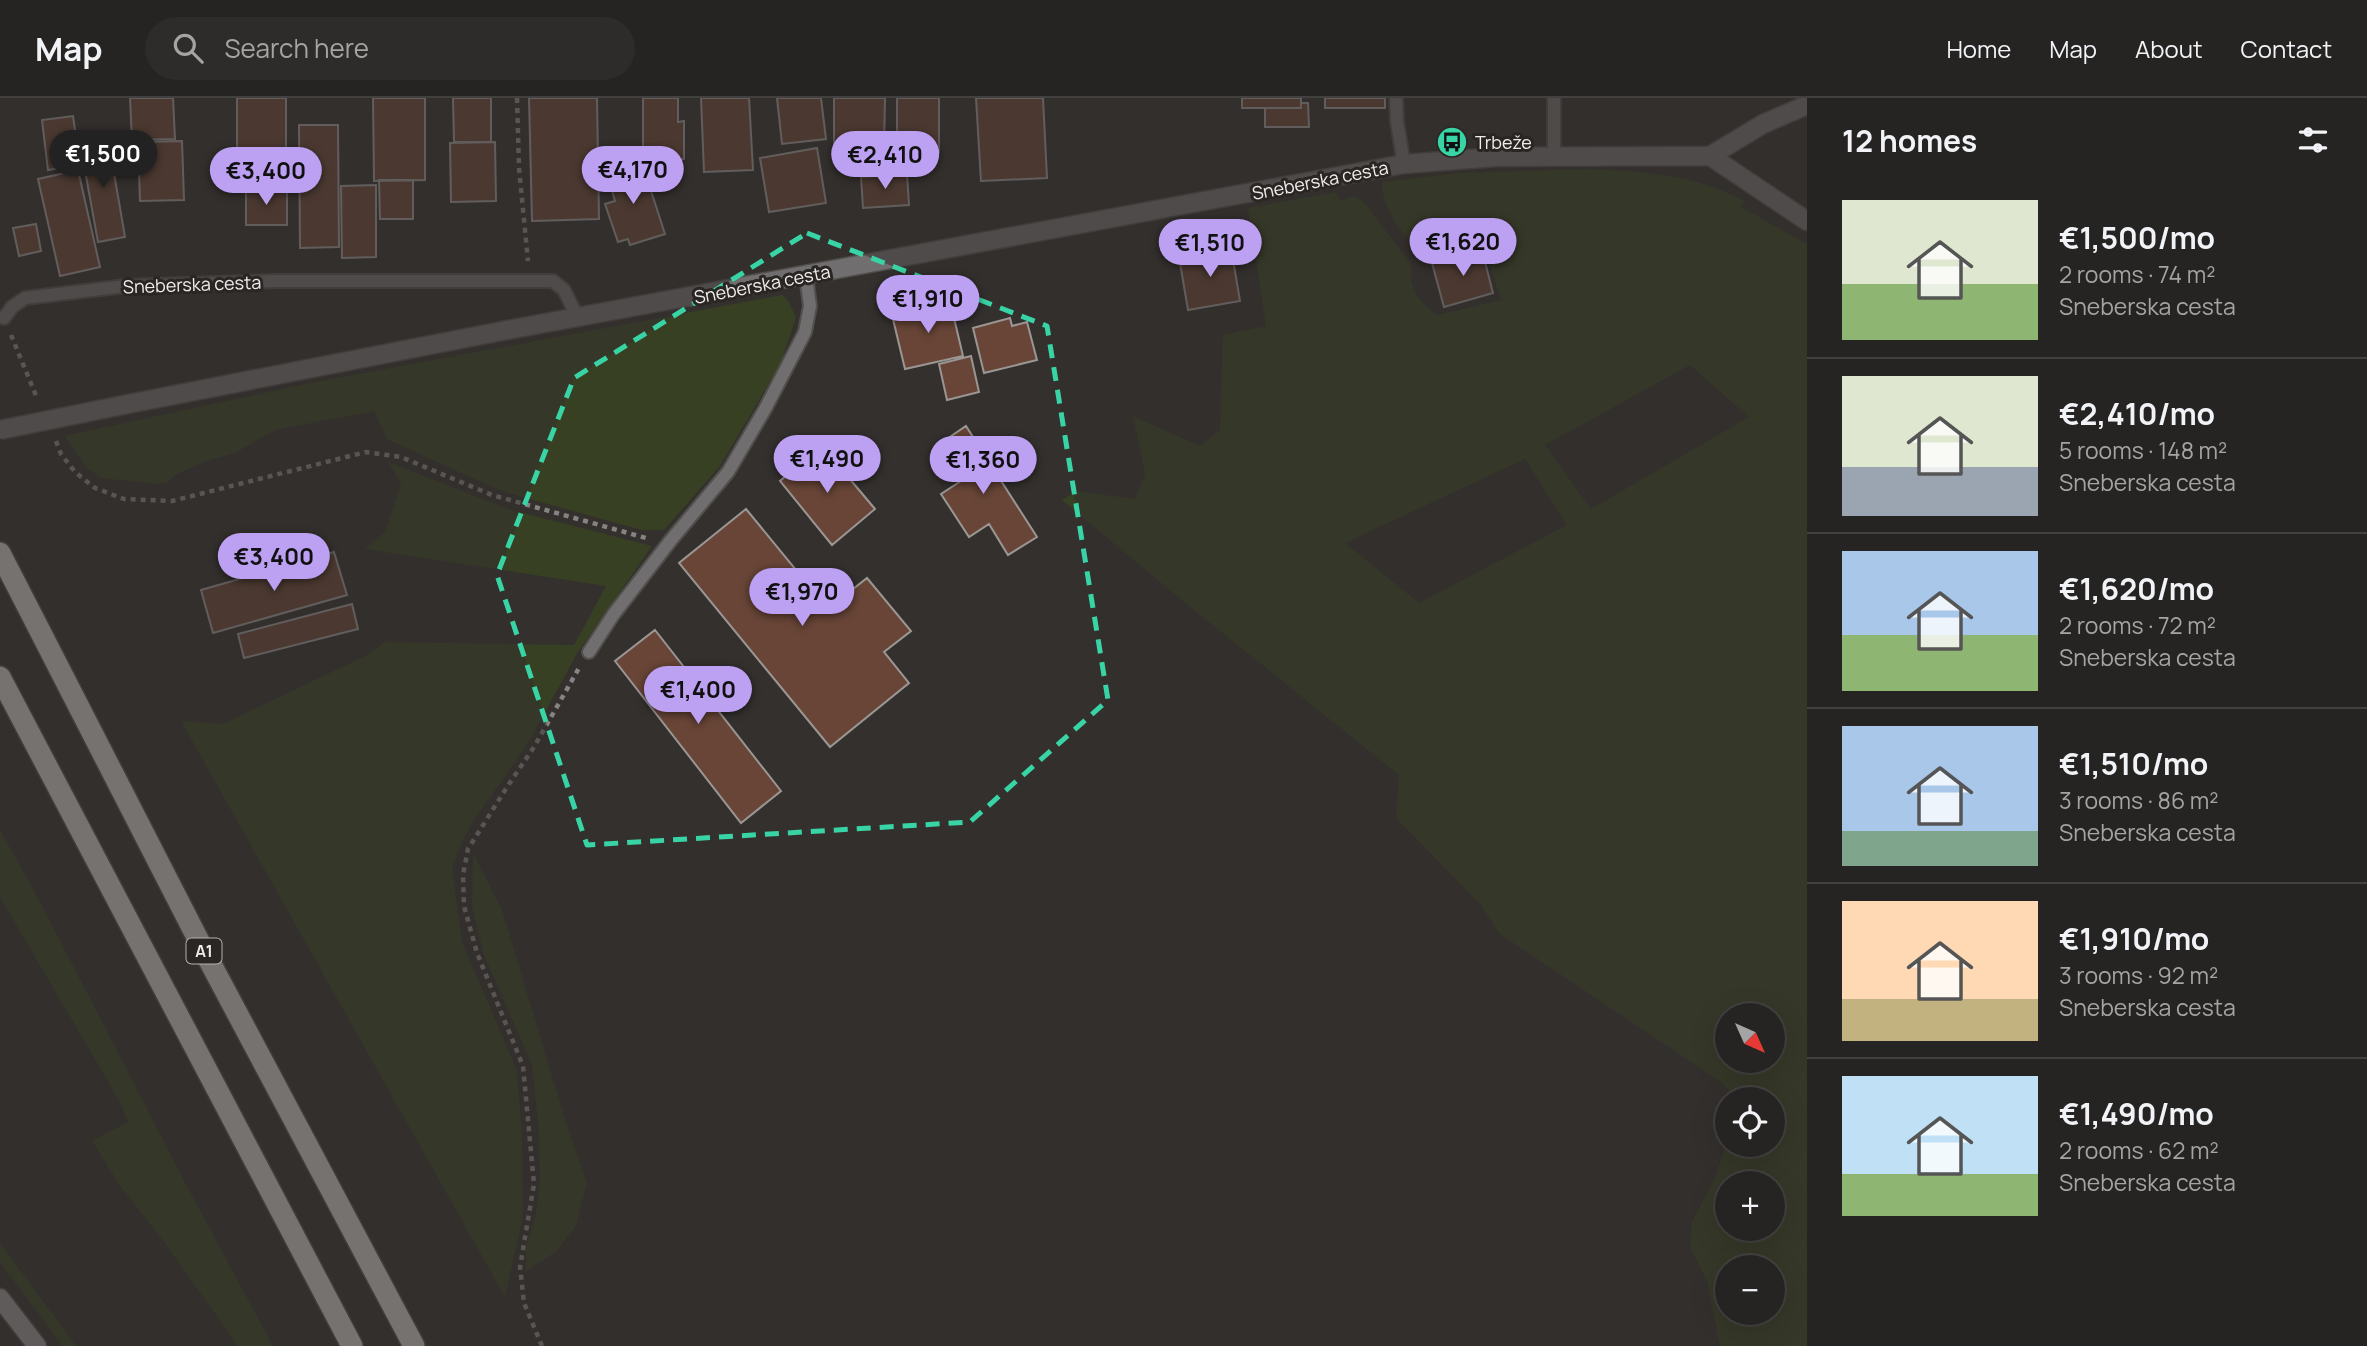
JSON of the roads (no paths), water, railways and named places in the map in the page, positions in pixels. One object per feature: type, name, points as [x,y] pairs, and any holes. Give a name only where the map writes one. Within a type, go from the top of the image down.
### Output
[{"type":"highway","name":"A1","points":[[0,553],[196,937],[414,1346]]},
{"type":"highway","points":[[0,677],[352,1346]]},
{"type":"main road","points":[[0,1298],[37,1346]]},
{"type":"street","points":[[1807,105],[1763,124],[1710,156],[1807,221]]},
{"type":"street","name":"Sneberska cesta","points":[[0,430],[578,318],[1404,164],[1496,156],[1710,156]]},
{"type":"lane","points":[[1396,98],[1404,164]]},
{"type":"lane","points":[[1554,98],[1554,155]]},
{"type":"lane","points":[[589,652],[613,615],[728,472],[765,410],[805,332],[810,306],[806,275]]},
{"type":"lane","name":"Sneberska cesta","points":[[4,318],[12,307],[25,298],[126,286],[276,281],[553,281],[562,287],[578,318]]},
{"type":"place","name":"Trbeže","points":[[1452,142]]}]
